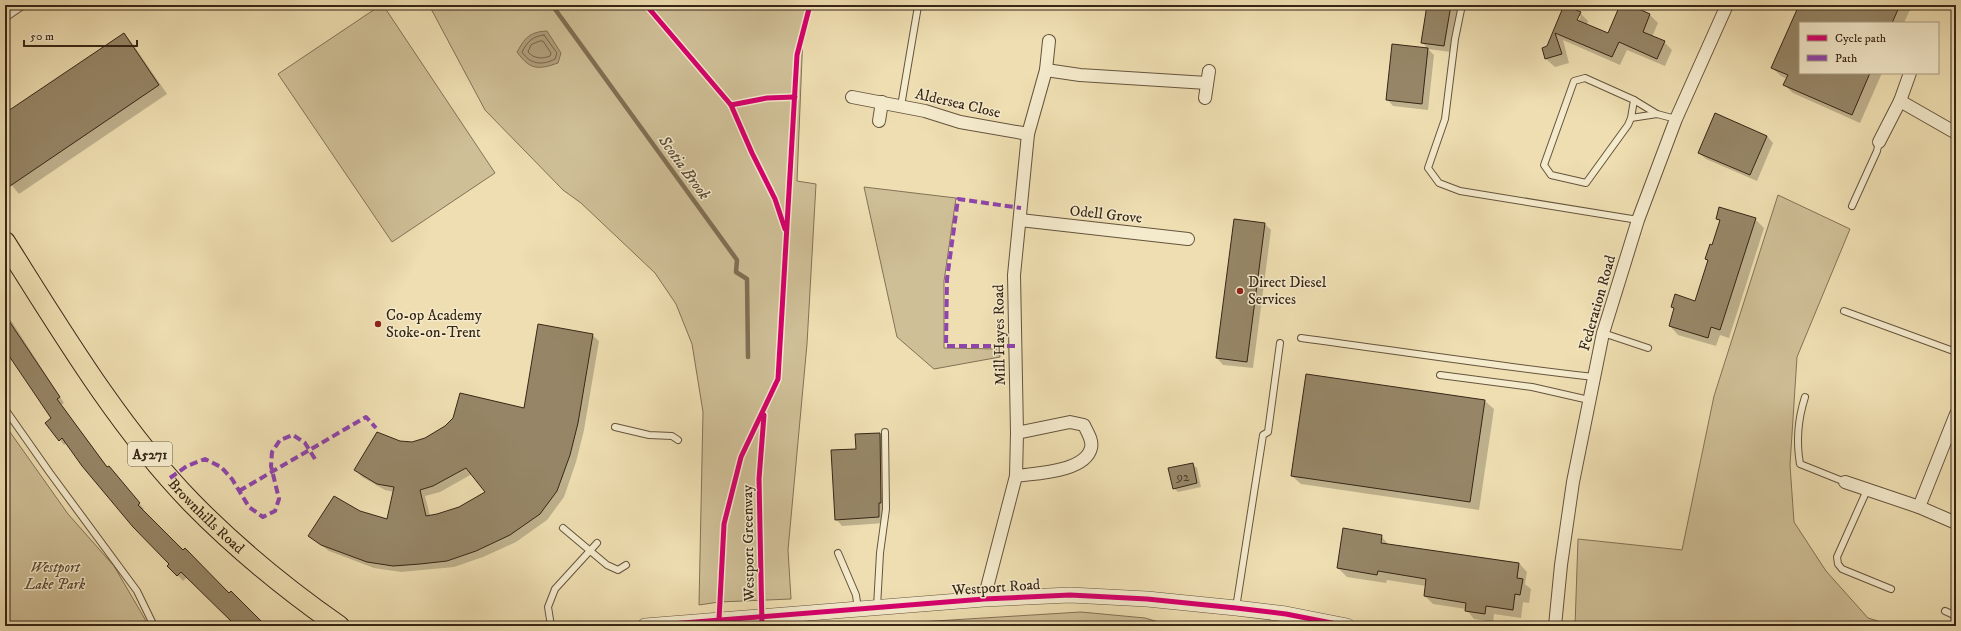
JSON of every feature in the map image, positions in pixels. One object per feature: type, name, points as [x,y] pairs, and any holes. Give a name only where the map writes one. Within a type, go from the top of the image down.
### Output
[{"type":"main road","name":"Brownhills Road","points":[[5,242],[67,340],[116,410],[150,454],[190,501],[247,555],[339,626]]},
{"type":"street","name":"Federation Road","points":[[1555,626],[1561,564],[1572,488],[1603,333],[1638,220],[1676,119],[1727,5]]},
{"type":"street","name":"Mill Hayes Road","points":[[984,599],[1016,476],[1017,433],[1014,275],[1028,134],[1046,70],[1049,41]]},
{"type":"street","points":[[1046,70],[1080,75],[1207,84]]},
{"type":"street","points":[[1205,98],[1210,71]]},
{"type":"street","points":[[1879,142],[1900,101],[1910,74]]},
{"type":"street","name":"Aldersea Close","points":[[852,97],[901,106],[960,122],[1028,134]]},
{"type":"street","points":[[1900,101],[1956,133]]},
{"type":"street","points":[[879,121],[882,102]]},
{"type":"street","name":"Odell Grove","points":[[1020,220],[1188,239]]},
{"type":"street","points":[[1919,507],[1955,418]]},
{"type":"street","points":[[1016,476],[1076,465],[1086,458],[1091,447],[1090,438],[1084,425],[1070,422],[1017,433]]},
{"type":"street","points":[[1845,482],[1919,507],[1956,523]]},
{"type":"street","name":"Westport Road","points":[[645,626],[984,599],[1070,595],[1147,598],[1286,614],[1347,626]]},
{"type":"lane","points":[[5,18],[24,5]]},
{"type":"lane","points":[[1462,5],[1455,39],[1445,119],[1428,168],[1439,183],[1460,191],[1638,220]]},
{"type":"lane","points":[[901,106],[918,6]]},
{"type":"lane","points":[[1634,100],[1631,118],[1628,125],[1586,183],[1551,175],[1544,165],[1574,80],[1585,78],[1634,100],[1657,114],[1676,119]]},
{"type":"lane","points":[[1631,118],[1657,114]]},
{"type":"lane","points":[[1852,206],[1878,151],[1879,142]]},
{"type":"lane","points":[[1844,311],[1956,352]]},
{"type":"lane","points":[[1603,333],[1648,348]]},
{"type":"lane","points":[[1301,338],[1594,377]]},
{"type":"lane","points":[[1236,608],[1263,435],[1268,432],[1280,343]]},
{"type":"lane","points":[[1440,375],[1532,387],[1589,400]]},
{"type":"lane","points":[[1805,397],[1797,445],[1800,464],[1845,482]]},
{"type":"lane","points":[[5,409],[136,591],[154,626]]},
{"type":"lane","points":[[615,427],[649,434],[672,436],[678,440]]},
{"type":"lane","points":[[877,608],[880,553],[886,509],[885,432]]},
{"type":"lane","points":[[1867,490],[1837,557],[1838,564],[1842,569],[1891,589]]},
{"type":"lane","points":[[563,528],[607,565],[618,570],[626,565]]},
{"type":"lane","points":[[551,626],[548,607],[555,589],[597,543]]},
{"type":"lane","points":[[838,553],[856,595],[858,610]]},
{"type":"lane","points":[[1945,611],[1956,616]]},
{"type":"green space","points":[[383,5],[495,173],[392,242],[278,74]]},
{"type":"green space","points":[[429,5],[813,5],[803,33],[797,181],[816,184],[807,344],[788,550],[791,599],[719,602],[699,605],[703,412],[692,344],[676,304],[655,273],[581,203],[563,190],[485,110]]},
{"type":"green space","points":[[864,187],[956,198],[944,281],[944,348],[999,349],[1000,357],[934,369],[897,337]]},
{"type":"green space","points":[[1778,195],[1850,229],[1797,357],[1790,465],[1794,522],[1826,571],[1868,618],[1894,626],[1756,626],[1701,622],[1701,626],[1575,626],[1578,539],[1682,550],[1714,396]]},
{"type":"green space","name":"Westport Lake Park","points":[[5,425],[68,514],[114,566],[149,626],[5,626]]},
{"type":"green space","points":[[1081,612],[1145,618],[1172,626],[854,626]]},
{"type":"water","points":[[547,31],[561,53],[558,63],[545,67],[535,67],[530,65],[517,52],[525,39],[532,34]]},
{"type":"building","points":[[1427,5],[1451,5],[1444,46],[1421,43]]},
{"type":"building","points":[[1564,5],[1581,12],[1577,20],[1608,33],[1620,5],[1630,5],[1650,14],[1643,32],[1665,41],[1657,59],[1619,42],[1612,57],[1555,33],[1562,54],[1545,59],[1542,48],[1547,46]]},
{"type":"building","points":[[1799,5],[1900,5],[1892,22],[1799,22],[1799,74],[1870,74],[1852,115],[1783,85],[1788,75],[1771,68]]},
{"type":"building","points":[[124,33],[159,85],[10,186],[5,179],[5,113]]},
{"type":"building","points":[[1392,44],[1428,48],[1422,104],[1386,100]]},
{"type":"building","points":[[1715,113],[1767,136],[1750,175],[1698,153]]},
{"type":"building","points":[[1719,207],[1756,218],[1720,330],[1711,327],[1708,338],[1669,326],[1674,308],[1671,307],[1675,294],[1695,301],[1708,260],[1705,259],[1710,244],[1712,245],[1720,220],[1716,219]]},
{"type":"building","name":"Direct Diesel Services","points":[[1234,219],[1265,223],[1247,362],[1216,358]]},
{"type":"building","points":[[5,315],[60,397],[57,399],[107,467],[109,466],[140,503],[138,505],[183,550],[185,548],[229,593],[231,591],[266,626],[236,626],[181,572],[177,576],[167,566],[169,564],[133,527],[82,466],[62,438],[59,441],[45,423],[51,418],[5,350]]},
{"type":"building","points":[[538,324],[593,334],[578,423],[570,455],[557,491],[540,514],[510,535],[476,551],[447,561],[393,566],[367,562],[321,545],[308,536],[334,496],[360,511],[387,519],[394,487],[377,484],[354,470],[377,432],[400,441],[412,442],[425,438],[445,426],[453,418],[460,393],[524,408]],"holes":[[[466,468],[485,492],[459,507],[426,516],[420,490],[433,486]]]},
{"type":"building","points":[[1306,374],[1485,400],[1470,502],[1291,476]]},
{"type":"building","points":[[880,433],[881,503],[879,503],[879,517],[835,520],[831,450],[856,449],[855,434]]},
{"type":"building","points":[[1193,463],[1197,483],[1173,489],[1168,468]]},
{"type":"building","points":[[1343,528],[1382,535],[1381,543],[1519,563],[1517,578],[1523,579],[1520,595],[1515,594],[1513,610],[1486,606],[1485,614],[1465,611],[1466,603],[1424,596],[1426,579],[1378,571],[1377,575],[1337,568]]},
{"type":"waterway","name":"Scotia Brook","points":[[552,5],[737,260],[736,272],[747,279],[748,357]]},
{"type":"marked path","points":[[1015,346],[946,346],[947,279],[958,199],[1021,208]]},
{"type":"marked path","points":[[239,491],[366,417],[376,428]]},
{"type":"marked path","points":[[170,478],[187,466],[205,459],[221,467],[232,479],[249,507],[263,517],[275,511],[279,499],[271,466],[272,452],[280,440],[293,435],[305,443],[315,459]]},
{"type":"cycle path","points":[[646,5],[731,105],[752,153],[775,199],[785,229]]},
{"type":"cycle path","name":"Westport Greenway","points":[[719,620],[724,524],[741,457],[778,379],[797,55],[810,5]]},
{"type":"cycle path","points":[[731,105],[767,98],[795,97]]},
{"type":"cycle path","name":"Westport Greenway","points":[[762,626],[759,479],[764,415]]},
{"type":"cycle path","points":[[645,626],[984,599],[1070,595],[1147,599],[1236,608],[1286,614],[1347,626]]},
{"type":"place","name":"Direct Diesel Services","points":[[1240,291]]},
{"type":"place","name":"Co-op Academy Stoke-on-Trent","points":[[378,324]]}]
